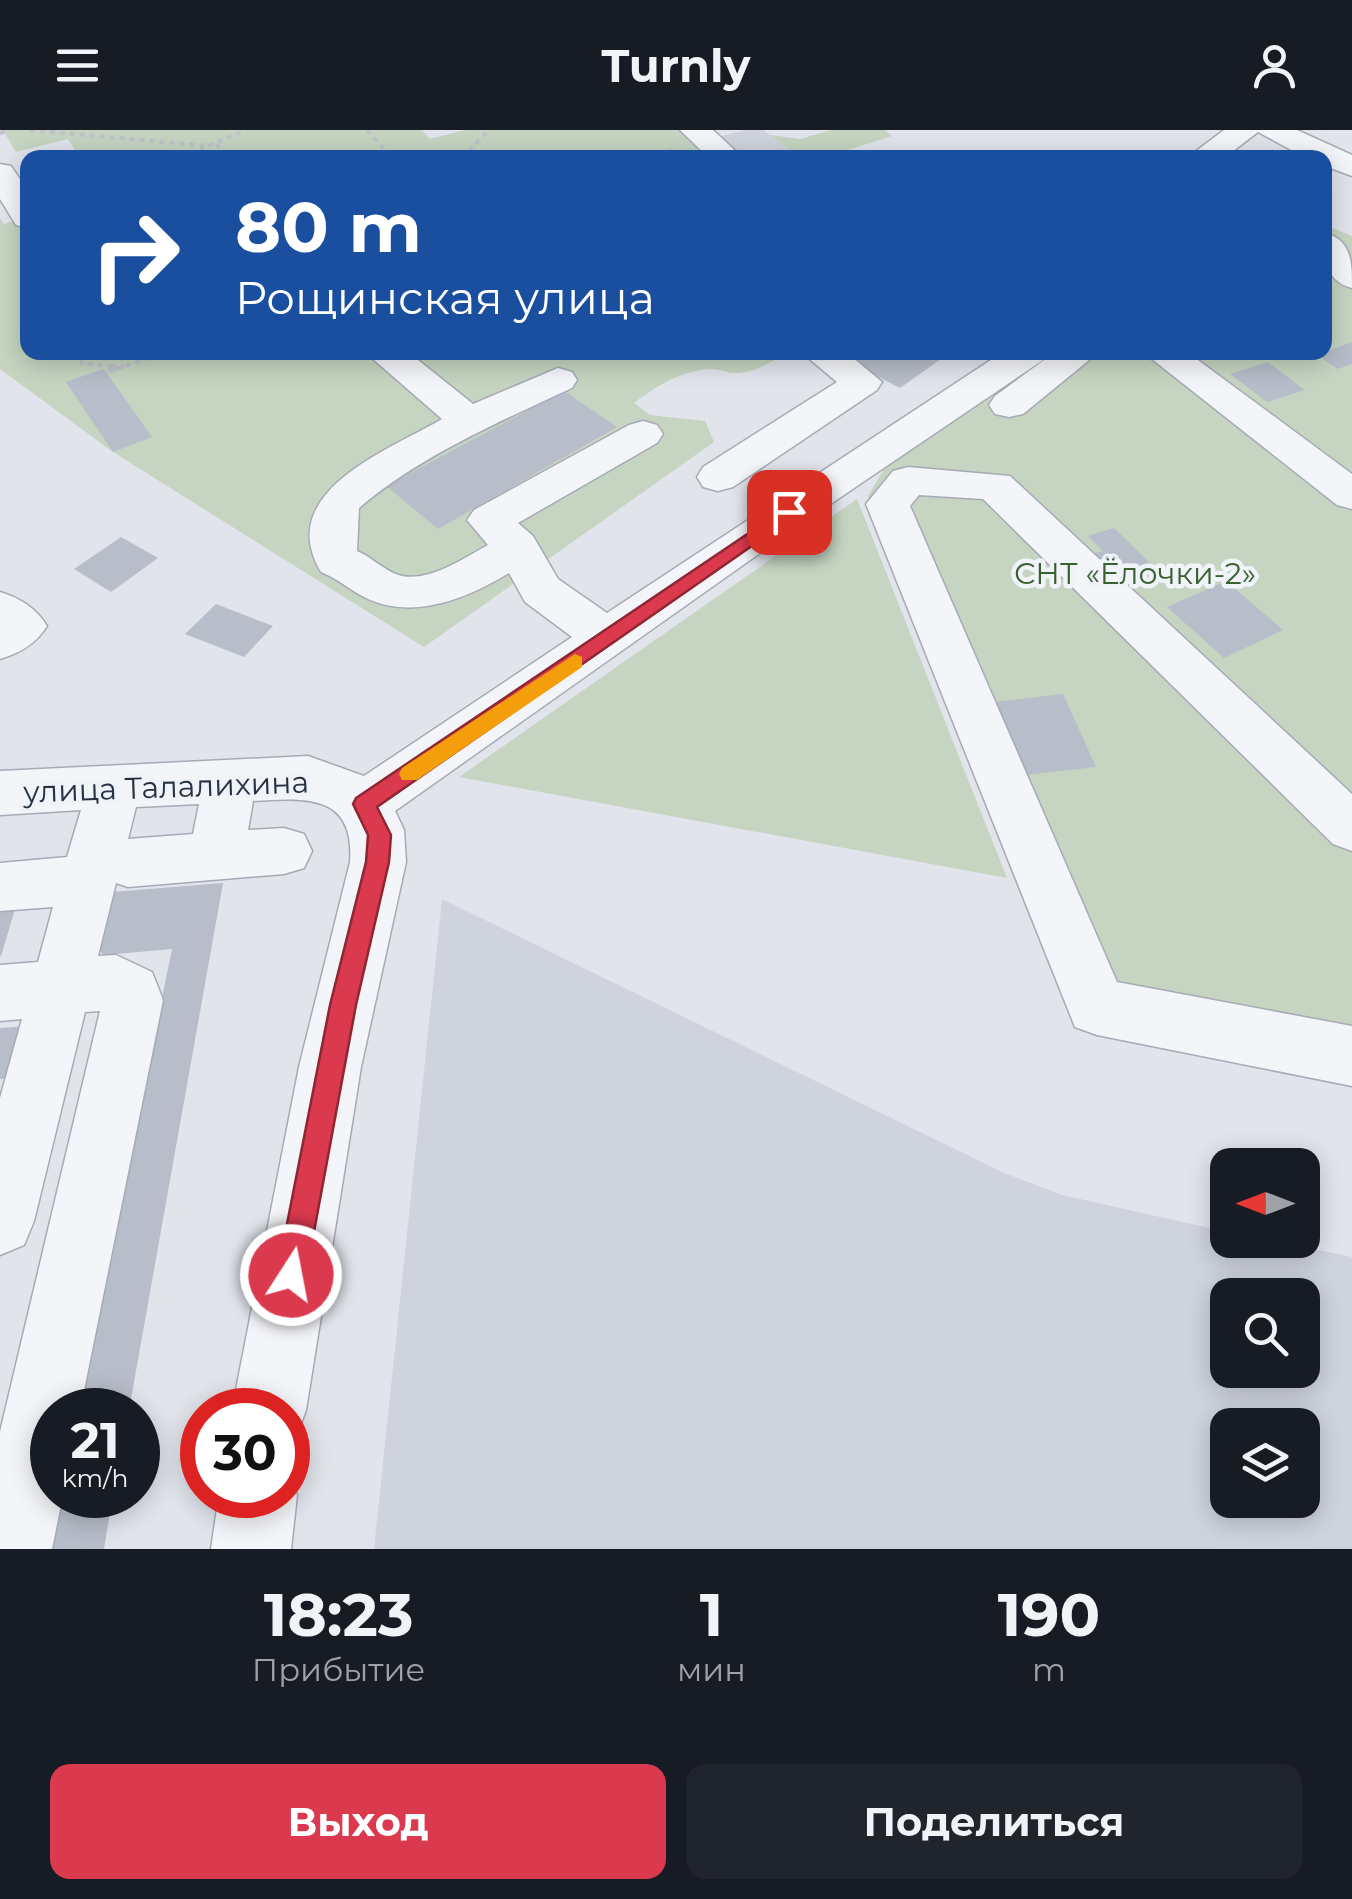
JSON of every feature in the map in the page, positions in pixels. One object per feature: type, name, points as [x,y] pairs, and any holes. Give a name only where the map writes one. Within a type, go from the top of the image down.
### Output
[{"type":"street","points":[[1214,150],[1245,130]]},
{"type":"street","points":[[1272,130],[1315,150]]},
{"type":"street","points":[[699,131],[719,150]]},
{"type":"street","points":[[0,173],[20,205]]},
{"type":"street","points":[[1332,250],[1352,278]]},
{"type":"street","points":[[394,360],[470,420]]},
{"type":"street","points":[[718,478],[864,382],[832,360]]},
{"type":"street","points":[[273,1388],[330,1067],[378,862],[380,835],[364,804],[1018,360]]},
{"type":"street","points":[[1069,360],[908,481],[888,504],[1097,1007],[1352,1056]]},
{"type":"street","points":[[1173,360],[1352,495]]},
{"type":"street","points":[[517,548],[483,570],[451,584],[415,590],[385,588],[362,571],[338,561],[332,544],[338,503],[361,484],[470,420],[558,380]]},
{"type":"street","points":[[608,639],[541,590],[517,548],[489,520],[643,434]]},
{"type":"street","points":[[852,471],[908,481],[994,486],[1352,828]]},
{"type":"street","points":[[0,609],[23,626],[0,641]]},
{"type":"street","points":[[216,855],[231,779]]},
{"type":"street","name":"улица Талалихина","points":[[0,793],[231,779],[320,780],[342,788],[364,804]]},
{"type":"street","points":[[0,1222],[31,990],[108,871],[116,786]]},
{"type":"street","points":[[0,887],[216,855],[284,851]]},
{"type":"street","points":[[12,1549],[133,1000],[131,992],[116,982],[31,990]]},
{"type":"street","points":[[251,1549],[255,1518]]},
{"type":"path","points":[[0,132],[10,130]]},
{"type":"path","points":[[30,130],[209,146],[246,130]]},
{"type":"path","points":[[367,130],[385,150]]},
{"type":"path","points":[[469,150],[488,130]]},
{"type":"path","points":[[216,145],[223,150]]},
{"type":"path","points":[[204,150],[209,146]]},
{"type":"path","points":[[84,360],[82,363],[117,367],[106,372],[143,360]]},
{"type":"shaded area","points":[[763,130],[790,150],[735,150],[718,137]]},
{"type":"shaded area","points":[[442,899],[1004,1173],[1062,1195],[1210,1228],[1210,1258],[1320,1258],[1320,1251],[1352,1257],[1352,1549],[374,1549]]},
{"type":"green space","points":[[3,130],[422,130],[430,139],[465,130],[696,130],[720,150],[75,150],[68,139],[16,152]]},
{"type":"green space","points":[[831,130],[885,130],[892,136],[847,150],[789,150],[770,135],[800,139]]},
{"type":"green space","points":[[0,218],[4,224],[20,220],[20,360],[775,360],[748,371],[712,369],[680,376],[634,403],[650,415],[705,421],[714,442],[424,647],[113,452],[0,369]]},
{"type":"green space","name":"СНТ «Ёлочки-2»","points":[[1332,228],[1352,236],[1352,1076],[1071,991],[868,496],[884,469],[1041,360],[1332,360]]},
{"type":"green space","points":[[857,499],[1007,878],[459,777]]},
{"type":"building","points":[[1352,342],[1352,364],[1338,369],[1324,360],[1332,360],[1332,349]]},
{"type":"building","points":[[846,360],[940,360],[900,388]]},
{"type":"building","points":[[1268,362],[1305,390],[1267,402],[1230,374]]},
{"type":"building","points":[[103,369],[152,437],[113,452],[66,382]]},
{"type":"building","points":[[564,391],[617,427],[438,529],[386,486]]},
{"type":"building","points":[[1114,528],[1152,565],[1119,577],[1109,566],[1102,569],[1089,555],[1103,551],[1088,536]]},
{"type":"building","points":[[121,537],[158,558],[111,592],[74,569]]},
{"type":"building","points":[[1226,581],[1283,630],[1224,658],[1167,607]]},
{"type":"building","points":[[216,604],[273,626],[244,657],[185,634]]},
{"type":"building","points":[[1063,694],[1096,767],[1024,775],[995,702]]},
{"type":"building","points":[[223,883],[133,1388],[82,1388],[172,949],[104,955],[98,949],[112,892]]},
{"type":"building","points":[[16,906],[1,956],[0,956],[0,908]]},
{"type":"building","points":[[28,1026],[15,1077],[0,1079],[0,1028]]},
{"type":"building","points":[[56,1518],[109,1518],[104,1549],[50,1549]]},
{"type":"slow traffic","points":[[410,774],[575,662]]},
{"type":"route","points":[[291,1275],[343,1005],[378,862],[380,835],[364,804],[789,512]]}]
